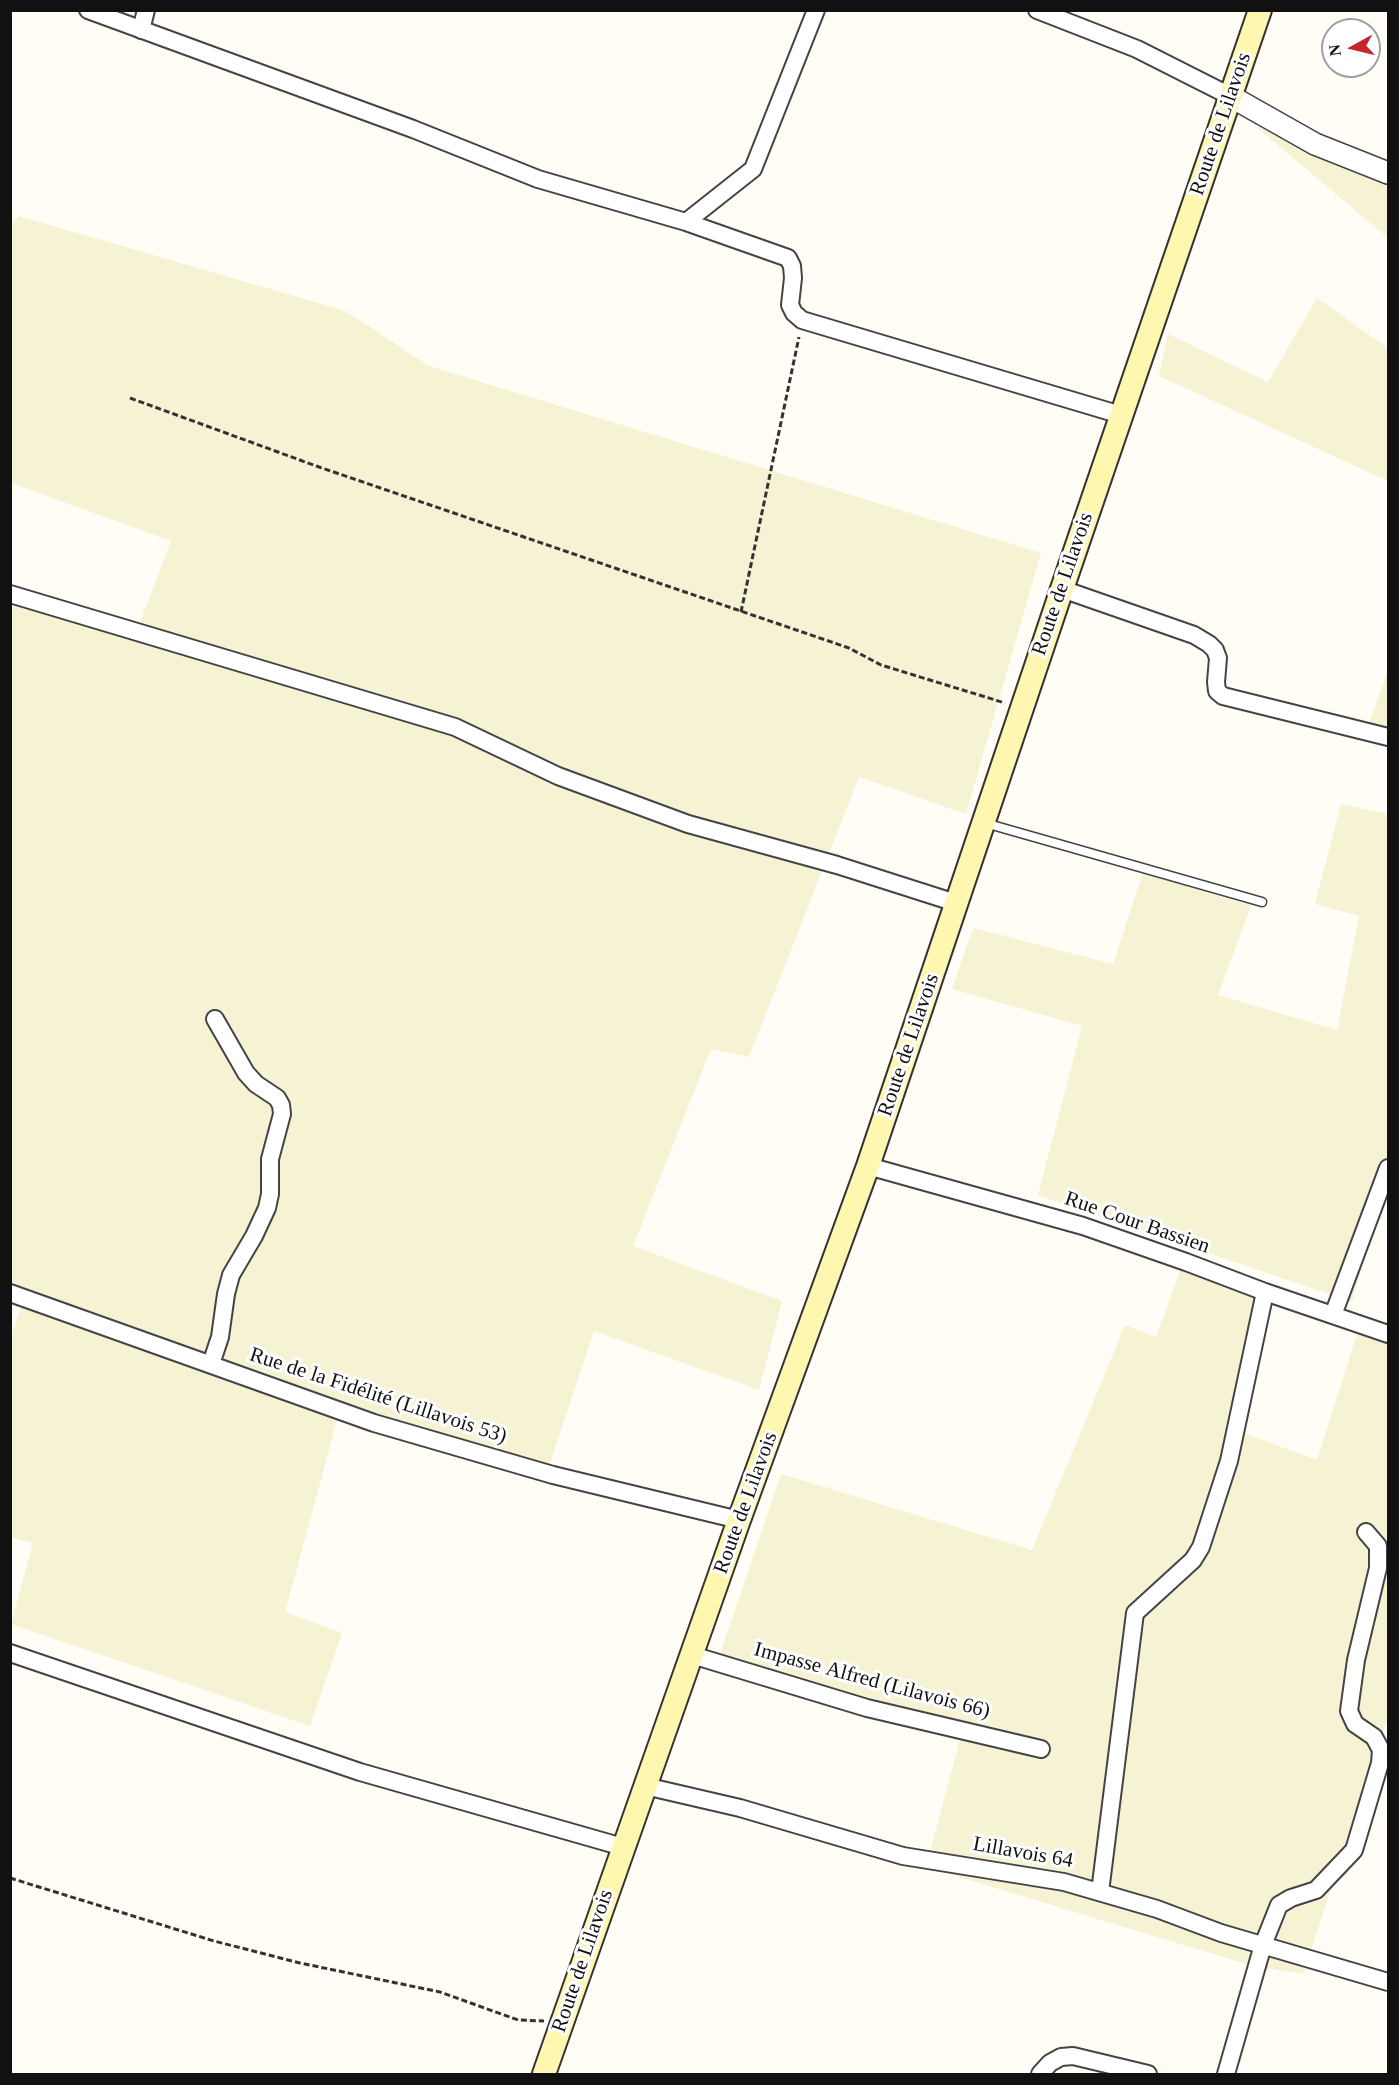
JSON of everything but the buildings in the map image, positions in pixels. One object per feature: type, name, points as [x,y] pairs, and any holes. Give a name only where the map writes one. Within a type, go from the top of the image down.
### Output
[{"type":"main road","name":"Route de Lilavois","points":[[544,2074],[739,1521],[868,1166],[1021,708],[1260,10]]},
{"type":"street","points":[[88,10],[403,125],[538,179],[686,222],[788,258],[792,266],[793,278],[790,305],[802,321],[1121,415]]},
{"type":"street","points":[[141,30],[146,10]]},
{"type":"street","points":[[686,222],[753,169],[816,10]]},
{"type":"street","points":[[1037,10],[1137,49],[1230,96],[1314,144],[1389,173]]},
{"type":"street","points":[[1062,589],[1194,635],[1209,644],[1215,650],[1218,658],[1217,691],[1223,696],[1389,737]]},
{"type":"street","points":[[10,594],[455,728],[558,776],[688,824],[837,865],[956,903]]},
{"type":"street","points":[[211,1364],[220,1336],[231,1275],[267,1208],[270,1194],[270,1159],[282,1114],[277,1098],[256,1084],[246,1072],[215,1019]]},
{"type":"street","name":"Rue Cour Bassien","points":[[868,1166],[1083,1226],[1389,1334]]},
{"type":"street","points":[[1332,1315],[1389,1168]]},
{"type":"street","points":[[1100,1892],[1135,1613],[1193,1560],[1201,1547],[1229,1461],[1265,1292]]},
{"type":"street","name":"Rue de la Fidélité (Lillavois 53)","points":[[10,1293],[374,1423],[553,1475],[739,1521]]},
{"type":"street","points":[[1226,2074],[1263,1946],[1279,1905],[1291,1898],[1316,1890],[1354,1850],[1380,1763],[1381,1750],[1374,1737],[1355,1724],[1349,1711],[1356,1660],[1377,1568],[1378,1546],[1366,1532]]},
{"type":"street","points":[[10,1653],[360,1772],[623,1847]]},
{"type":"street","name":"Impasse Alfred (Lilavois 66)","points":[[692,1655],[867,1708],[1041,1749]]},
{"type":"street","name":"Lillavois 64","points":[[645,1786],[741,1808],[903,1856],[1064,1882],[1157,1909],[1263,1946],[1389,1982]]},
{"type":"street","points":[[1040,2074],[1061,2057],[1073,2056],[1148,2074]]},
{"type":"lane","points":[[983,823],[1262,902]]},
{"type":"path","points":[[741,613],[802,321]]},
{"type":"path","points":[[130,398],[319,467],[849,648],[881,665],[1021,708]]},
{"type":"path","points":[[10,1878],[214,1941],[300,1963],[440,1992],[519,2020],[544,2021],[560,2025]]},
{"type":"shaded area","points":[[1255,126],[1388,174],[1388,238]]},
{"type":"shaded area","points":[[19,216],[346,311],[429,366],[1041,553],[966,814],[859,777],[749,1057],[711,1049],[633,1246],[782,1301],[759,1390],[594,1331],[548,1469],[342,1402],[285,1612],[342,1633],[310,1726],[11,1624],[33,1543],[10,1537],[11,1337],[25,1295],[10,1290],[11,591],[137,630],[171,541],[11,483],[10,225]]},
{"type":"shaded area","points":[[1317,298],[1388,348],[1388,481],[1159,376],[1168,334],[1268,382]]},
{"type":"shaded area","points":[[1388,670],[1388,732],[1368,726]]},
{"type":"shaded area","points":[[1341,804],[1388,814],[1388,1175],[1352,1302],[1038,1195],[1082,1026],[952,989],[973,928],[1113,964],[1143,873],[1251,906],[1218,995],[1337,1030],[1359,916],[1315,904]]},
{"type":"shaded area","points":[[1181,1268],[1267,1304],[1238,1431],[1317,1460],[1358,1331],[1388,1345],[1388,1717],[1303,1974],[1253,1966],[926,1867],[963,1728],[717,1663],[781,1474],[1032,1550],[1125,1325],[1156,1337]]}]
